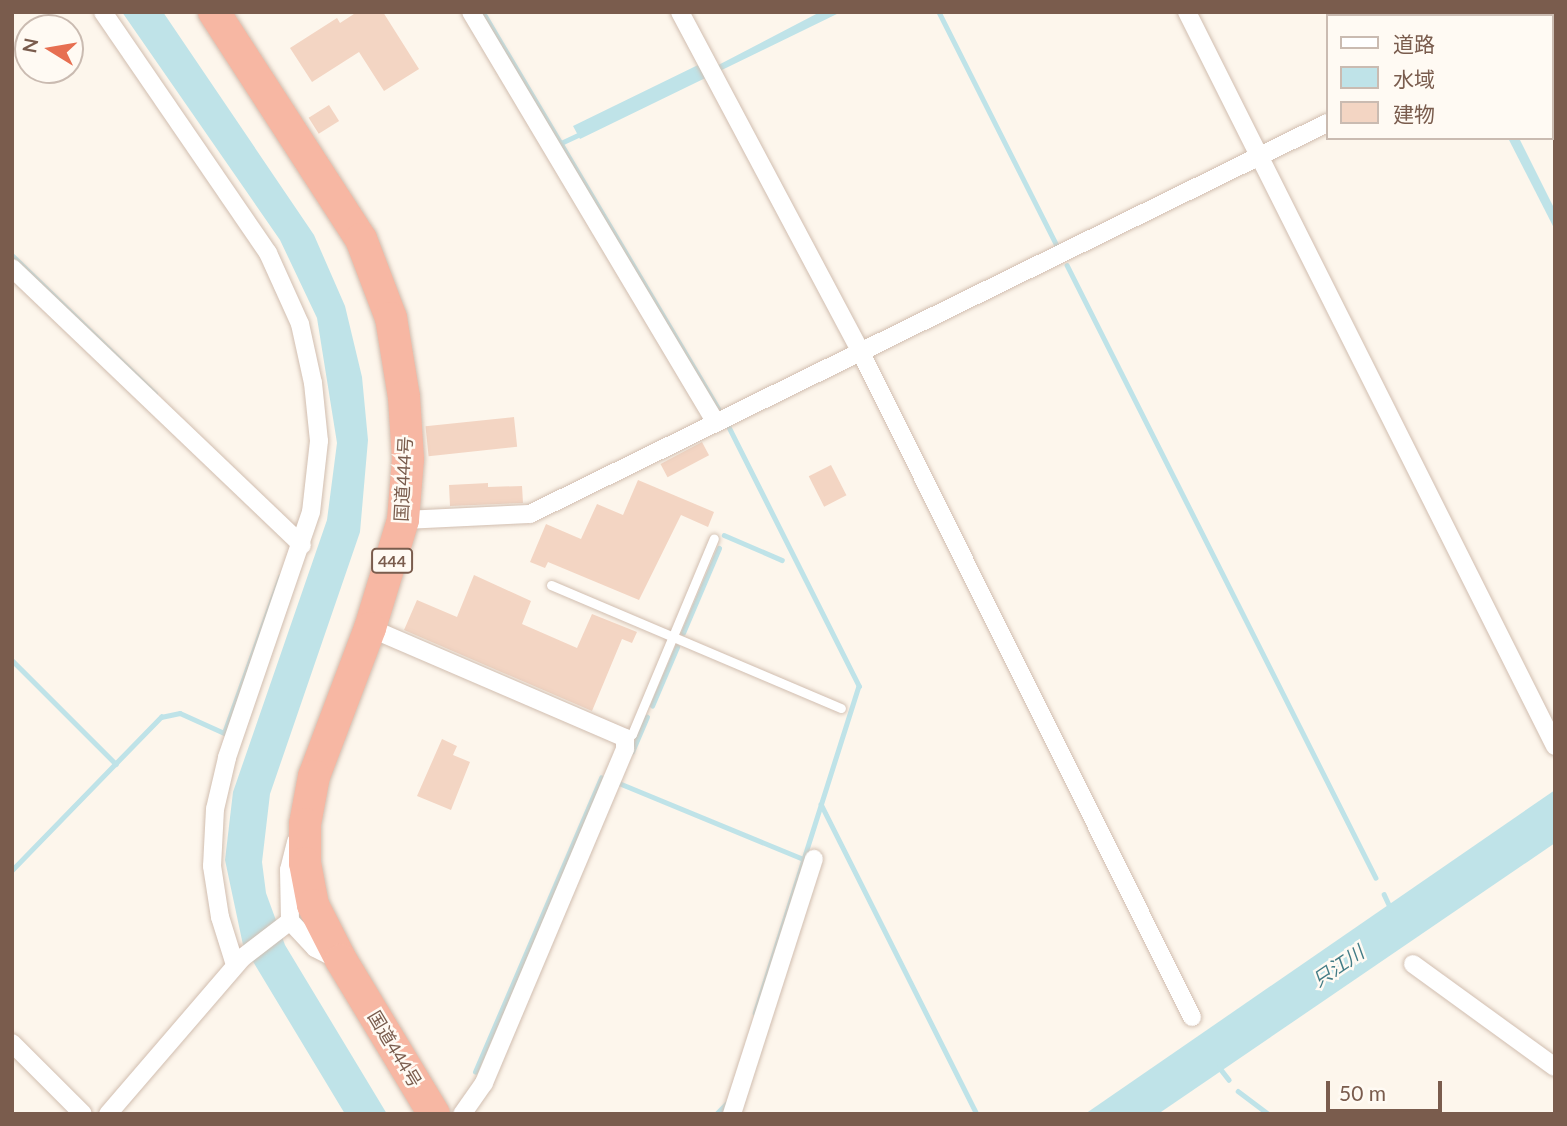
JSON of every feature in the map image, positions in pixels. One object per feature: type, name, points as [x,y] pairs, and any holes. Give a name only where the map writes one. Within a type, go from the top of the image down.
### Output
[{"type":"highway","name":"国道444号","points":[[214,12],[361,239],[391,318],[404,397],[408,459],[403,520],[370,628],[314,776],[305,824],[313,905],[341,960],[434,1114]]},
{"type":"street","points":[[103,12],[268,253],[300,324],[319,441],[302,545],[234,738],[215,810],[212,866],[220,917],[238,961]]},
{"type":"street","points":[[471,12],[715,422]]},
{"type":"street","points":[[680,12],[861,353],[1192,1017]]},
{"type":"street","points":[[1186,12],[1555,746]]},
{"type":"street","points":[[403,520],[530,514],[1326,124]]},
{"type":"street","points":[[12,268],[302,545]]},
{"type":"street","points":[[370,628],[625,738],[625,749],[484,1083],[462,1114]]},
{"type":"street","points":[[108,1114],[238,961],[288,923],[292,850],[305,824]]},
{"type":"street","points":[[732,1114],[814,859]]},
{"type":"street","points":[[288,923],[315,948],[341,960]]},
{"type":"street","points":[[1413,964],[1555,1067]]},
{"type":"street","points":[[12,1042],[83,1114]]},
{"type":"lane","points":[[625,738],[632,734],[714,538]]},
{"type":"lane","points":[[551,585],[841,708]]},
{"type":"water","points":[[122,12],[163,12],[314,235],[345,306],[362,377],[368,440],[360,532],[270,794],[262,862],[266,893],[285,945],[387,1114],[345,1114],[243,945],[225,860],[233,792],[327,520],[337,443],[317,318],[280,240]]},
{"type":"water","points":[[820,12],[841,12],[580,139],[573,126],[698,65],[703,73]]},
{"type":"water","points":[[1509,140],[1520,140],[1555,210],[1555,230]]},
{"type":"water","name":"只江川","points":[[1555,790],[1555,843],[1158,1114],[1085,1114]]},
{"type":"building","points":[[357,12],[383,12],[419,69],[384,91],[359,52],[312,82],[290,48],[337,18],[340,23]]},
{"type":"building","points":[[329,105],[339,121],[319,134],[309,118]]},
{"type":"building","points":[[514,417],[517,447],[429,456],[425,426]]},
{"type":"building","points":[[702,442],[709,455],[668,477],[661,464]]},
{"type":"building","points":[[831,465],[846,495],[824,507],[809,476]]},
{"type":"building","points":[[638,480],[714,512],[708,527],[681,515],[639,600],[548,562],[545,568],[530,562],[546,524],[581,539],[597,504],[623,515]]},
{"type":"building","points":[[488,483],[488,487],[522,486],[523,503],[450,506],[449,485]]},
{"type":"building","points":[[474,575],[531,601],[522,624],[577,648],[592,614],[637,632],[632,643],[622,639],[592,711],[404,630],[417,600],[457,617]]},
{"type":"building","points":[[442,739],[457,746],[453,755],[470,762],[451,810],[417,796]]},
{"type":"waterway","points":[[483,12],[719,409]]},
{"type":"waterway","points":[[939,12],[1056,244]]},
{"type":"waterway","points":[[561,143],[582,133]]},
{"type":"waterway","points":[[12,255],[155,393]]},
{"type":"waterway","points":[[1067,265],[1376,878]]},
{"type":"waterway","points":[[729,427],[859,686],[755,1013]]},
{"type":"waterway","points":[[724,535],[782,560]]},
{"type":"waterway","points":[[683,633],[719,548]]},
{"type":"waterway","points":[[224,733],[280,577]]},
{"type":"waterway","points":[[652,706],[677,647]]},
{"type":"waterway","points":[[12,660],[116,764]]},
{"type":"waterway","points":[[12,870],[161,717],[180,713],[231,736]]},
{"type":"waterway","points":[[632,752],[647,717]]},
{"type":"waterway","points":[[475,1072],[601,778]]},
{"type":"waterway","points":[[619,783],[803,859]]},
{"type":"waterway","points":[[821,804],[977,1114]]},
{"type":"waterway","points":[[1384,894],[1391,909]]},
{"type":"waterway","points":[[1219,1067],[1229,1080]]},
{"type":"waterway","points":[[1238,1091],[1269,1114]]},
{"type":"waterway","points":[[716,1114],[728,1102]]}]
